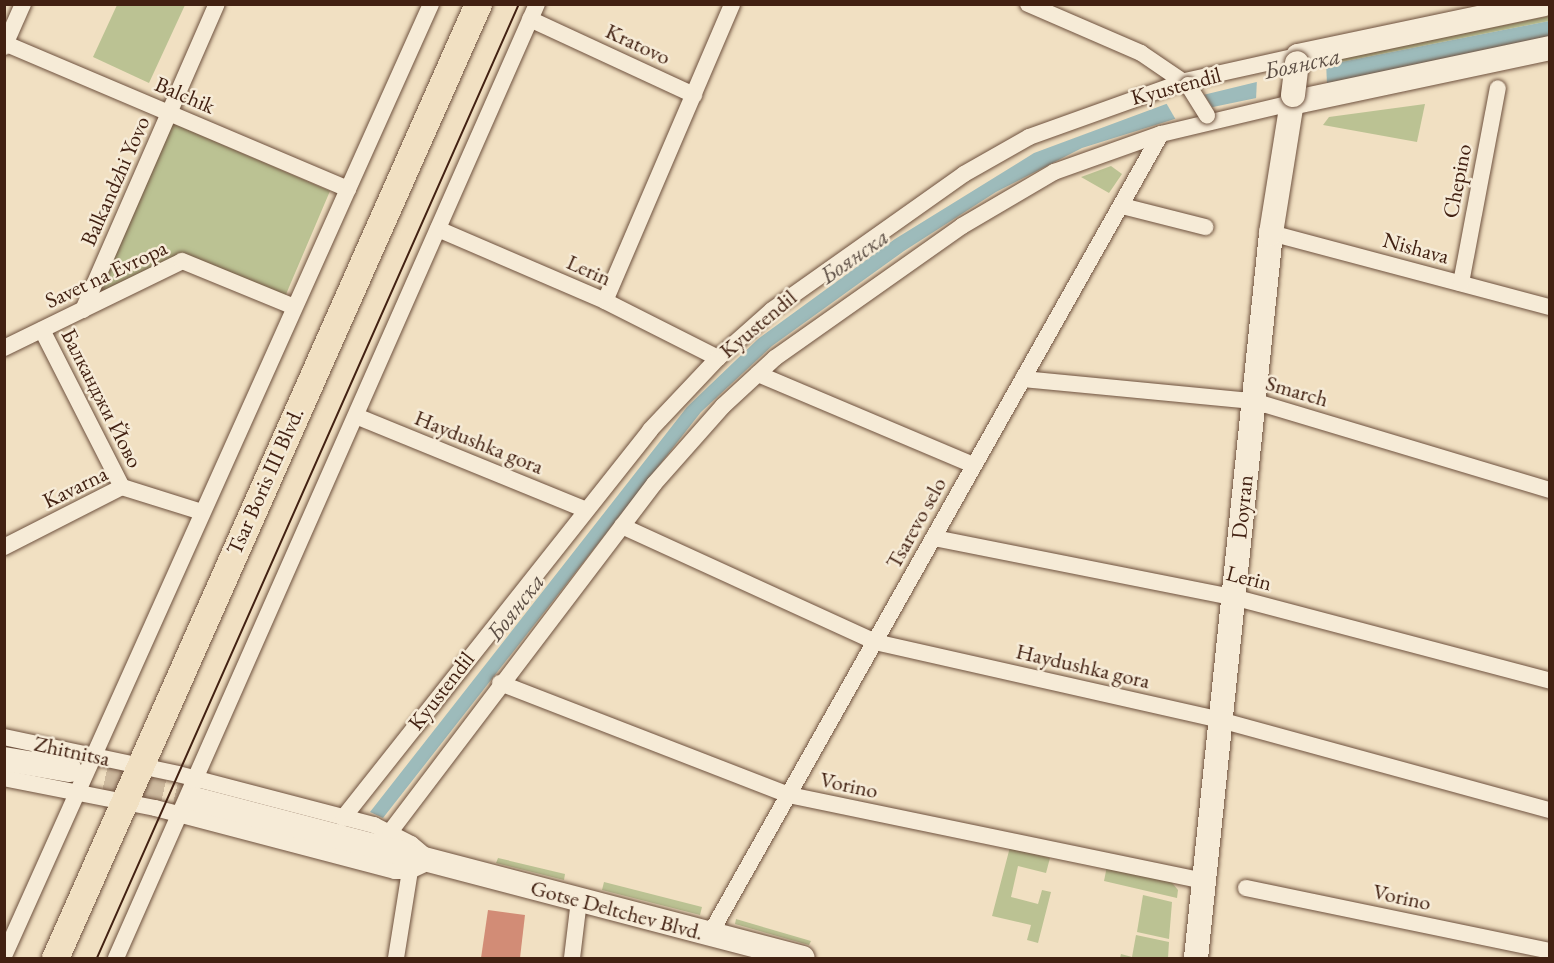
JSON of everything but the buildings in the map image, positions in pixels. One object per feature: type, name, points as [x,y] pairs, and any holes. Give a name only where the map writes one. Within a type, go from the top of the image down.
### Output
[{"type":"main road","name":"Tsar Boris III Blvd.","points":[[55,958],[478,4]]},
{"type":"street","points":[[5,44],[23,4]]},
{"type":"street","name":"Balkandzhi Yovo","points":[[83,310],[217,4]]},
{"type":"street","name":"Tsar Boris III Blvd.","points":[[4,956],[75,781],[95,756],[202,512],[431,4]]},
{"type":"street","points":[[605,301],[732,4]]},
{"type":"street","points":[[1028,4],[1141,53],[1186,83],[1210,118]]},
{"type":"street","name":"Kyustendil","points":[[343,818],[650,430],[718,358],[799,289],[964,174],[1057,123],[1144,94],[1544,4]]},
{"type":"street","points":[[116,958],[533,12]]},
{"type":"street","name":"Kratovo","points":[[533,12],[694,95]]},
{"type":"street","name":"Balchik","points":[[5,44],[348,189]]},
{"type":"street","name":"Kyustendil","points":[[390,832],[500,682],[687,446],[758,374],[893,273],[1010,196],[1081,160],[1210,118],[1292,99],[1550,48]]},
{"type":"street","points":[[1141,53],[1153,76],[1144,94]]},
{"type":"street","name":"Doyran","points":[[1196,958],[1271,233],[1298,60]]},
{"type":"street","name":"Chepino","points":[[1461,284],[1498,88]]},
{"type":"street","name":"Tsarevo selo","points":[[710,934],[1161,134]]},
{"type":"street","points":[[1122,206],[1205,227]]},
{"type":"street","name":"Lerin","points":[[438,229],[605,301],[718,358]]},
{"type":"street","name":"Nishava","points":[[1271,233],[1550,307]]},
{"type":"street","name":"Savet na Evropa","points":[[4,348],[182,261],[294,307]]},
{"type":"street","name":"Балканджи Йово","points":[[42,330],[122,487]]},
{"type":"street","points":[[758,374],[974,465]]},
{"type":"street","name":"Smarch","points":[[1023,379],[1253,401],[1550,490]]},
{"type":"street","name":"Haydushka gora","points":[[356,416],[586,510]]},
{"type":"street","name":"Kavarna","points":[[4,547],[122,487],[202,512]]},
{"type":"street","name":"Haydushka gora","points":[[622,526],[875,642],[1220,720],[1550,810]]},
{"type":"street","name":"Lerin","points":[[934,538],[1233,597],[1550,681]]},
{"type":"street","name":"Vorino","points":[[500,682],[789,795],[1204,881]]},
{"type":"street","name":"Zhitnitsa","points":[[4,737],[140,766]]},
{"type":"street","name":"Zhitnitsa","points":[[4,759],[75,781],[124,802]]},
{"type":"street","name":"Gotse Deltchev Blvd.","points":[[140,766],[188,797],[420,866],[579,900],[803,958]]},
{"type":"street","name":"Zhitnitsa","points":[[4,778],[75,781]]},
{"type":"street","name":"Gotse Deltchev Blvd.","points":[[124,802],[188,797],[343,818],[390,832],[420,866]]},
{"type":"street","points":[[396,958],[420,866]]},
{"type":"street","name":"Vorino","points":[[1246,888],[1550,951]]},
{"type":"street","points":[[572,958],[579,900]]},
{"type":"green space","points":[[117,5],[185,5],[149,83],[93,57]]},
{"type":"green space","points":[[1549,16],[1549,21],[1326,65],[1326,61]]},
{"type":"green space","points":[[1425,104],[1417,142],[1323,125],[1329,117]]},
{"type":"green space","points":[[172,123],[330,191],[284,299],[182,255],[97,295]]},
{"type":"green space","points":[[1111,166],[1122,174],[1109,193],[1081,177]]},
{"type":"green space","points":[[1010,847],[1050,858],[1046,873],[1018,866],[1011,897],[1038,904],[1042,890],[1051,892],[1038,943],[1027,940],[1031,925],[992,916]]},
{"type":"green space","points":[[498,858],[565,874],[564,880],[496,863]]},
{"type":"green space","points":[[1107,866],[1169,879],[1178,890],[1177,898],[1104,881]]},
{"type":"green space","points":[[604,882],[702,907],[700,915],[602,890]]},
{"type":"green space","points":[[1143,895],[1172,902],[1169,939],[1137,932]]},
{"type":"green space","points":[[736,919],[811,941],[809,945],[735,924]]},
{"type":"green space","points":[[1136,935],[1169,942],[1168,958],[1120,958],[1121,954],[1132,957]]},
{"type":"water","points":[[1549,21],[1549,37],[1213,107],[1082,148],[996,192],[904,251],[772,346],[701,412],[383,818],[370,812],[687,407],[758,339],[895,239],[1034,153],[1166,104],[1326,65]]},
{"type":"pier","points":[[1326,62],[1327,84],[1256,100],[1257,78]]},
{"type":"pier","points":[[1202,91],[1214,110],[1176,120],[1165,101]]},
{"type":"tunnel","points":[[70,770],[195,799]]},
{"type":"tram line","points":[[97,958],[519,4]]},
{"type":"water label","name":"Боянска","points":[[1302,63]]},
{"type":"water label","name":"Боянска","points":[[854,256]]},
{"type":"water label","name":"Боянска","points":[[515,607]]}]
